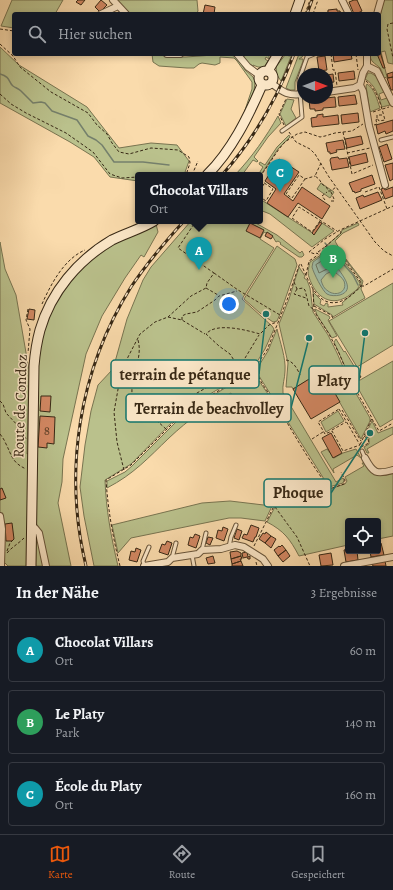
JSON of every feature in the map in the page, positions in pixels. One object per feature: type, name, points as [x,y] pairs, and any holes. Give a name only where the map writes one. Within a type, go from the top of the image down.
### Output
[{"type":"main road","points":[[296,12],[300,0]]},
{"type":"main road","points":[[268,71],[277,56]]},
{"type":"main road","points":[[267,84],[259,82],[259,75],[263,71],[268,71]]},
{"type":"main road","points":[[210,172],[230,148],[267,84],[273,78],[271,73],[268,71]]},
{"type":"main road","name":"Route de Condoz","points":[[31,566],[29,531],[34,366],[37,344],[43,320],[64,282],[78,266],[95,251],[113,240],[148,224]]},
{"type":"street","points":[[113,0],[124,12]]},
{"type":"street","points":[[342,0],[348,12]]},
{"type":"street","points":[[378,12],[381,0]]},
{"type":"street","points":[[105,12],[118,6]]},
{"type":"street","points":[[239,56],[248,67],[259,75]]},
{"type":"street","points":[[367,56],[367,66],[363,73],[361,82],[374,147],[385,185]]},
{"type":"street","points":[[367,66],[377,71],[392,104]]},
{"type":"street","points":[[333,91],[354,88],[361,82]]},
{"type":"street","points":[[267,84],[285,94],[297,95]]},
{"type":"street","points":[[365,458],[372,470],[376,472],[381,473],[393,470]]},
{"type":"street","points":[[0,516],[2,529],[1,566]]},
{"type":"street","points":[[29,531],[35,528],[40,533],[46,566]]},
{"type":"street","points":[[144,566],[169,562],[198,554],[202,550],[221,549],[235,545],[251,551],[263,559],[268,566]]},
{"type":"street","points":[[344,566],[393,556]]},
{"type":"lane","points":[[303,68],[307,57],[309,56]]},
{"type":"lane","points":[[282,131],[302,117],[302,104]]},
{"type":"lane","points":[[381,140],[393,137]]},
{"type":"lane","points":[[362,451],[365,458]]},
{"type":"lane","points":[[229,547],[236,525]]},
{"type":"lane","points":[[202,550],[206,534]]},
{"type":"lane","points":[[169,562],[176,543]]},
{"type":"lane","points":[[144,566],[143,561],[150,547]]},
{"type":"lane","points":[[192,555],[194,566]]},
{"type":"path","points":[[306,12],[310,0]]},
{"type":"path","points":[[314,12],[318,0]]},
{"type":"path","points":[[393,23],[388,24],[387,28],[393,58]]},
{"type":"path","points":[[0,29],[12,31]]},
{"type":"path","points":[[0,44],[12,55]]},
{"type":"path","points":[[13,56],[20,68],[52,92],[88,113],[97,125],[107,134],[112,143],[120,152],[129,154],[151,148],[178,150],[189,157],[190,163],[187,172]]},
{"type":"path","points":[[331,56],[333,70],[335,70],[337,90]]},
{"type":"path","points":[[356,56],[358,78],[361,82],[372,86],[376,92],[385,120],[379,121],[377,118]]},
{"type":"path","points":[[0,94],[16,107],[66,133],[93,152],[100,159],[110,174],[122,178],[135,177]]},
{"type":"path","points":[[285,104],[279,114],[280,119],[286,129],[296,142],[310,149],[315,154],[336,187],[375,242],[384,251],[393,256]]},
{"type":"path","points":[[263,173],[285,142],[300,132],[320,136],[352,131],[367,116],[392,104]]},
{"type":"path","points":[[377,123],[377,115],[383,115]]},
{"type":"path","points":[[343,132],[352,174],[378,163]]},
{"type":"path","points":[[347,153],[374,147]]},
{"type":"path","points":[[193,172],[198,161]]},
{"type":"path","points":[[305,179],[299,175],[286,194],[292,198],[305,179],[315,176],[321,163]]},
{"type":"path","points":[[315,176],[327,188],[328,191]]},
{"type":"path","points":[[263,199],[266,201],[273,189],[264,183]]},
{"type":"path","points":[[325,200],[322,196],[336,187]]},
{"type":"path","points":[[365,192],[379,187],[388,209]]},
{"type":"path","points":[[330,191],[334,199],[334,201],[331,201]]},
{"type":"path","points":[[319,255],[317,253],[315,254],[309,252],[337,231],[393,206]]},
{"type":"path","points":[[320,221],[312,232],[292,218],[299,207],[337,231]]},
{"type":"path","points":[[194,224],[178,248],[238,290],[281,315]]},
{"type":"path","points":[[317,253],[341,232],[340,230]]},
{"type":"path","points":[[325,246],[327,250]]},
{"type":"path","points":[[306,275],[309,261],[327,250],[339,252],[360,281],[361,286]]},
{"type":"path","points":[[120,566],[108,512],[106,480],[124,471],[139,458],[184,412],[242,378],[256,366],[267,350],[300,263],[313,289],[320,297],[332,303],[338,303],[347,298],[361,286],[364,286],[393,269]]},
{"type":"path","points":[[206,288],[207,282],[214,273]]},
{"type":"path","points":[[293,281],[297,289]]},
{"type":"path","points":[[206,288],[219,296]]},
{"type":"path","points":[[124,471],[117,442],[114,412],[120,378],[128,357],[140,334],[155,322],[168,317],[191,296],[206,288]]},
{"type":"path","points":[[297,289],[303,288],[305,290],[309,306],[314,310],[339,353],[351,382],[379,431],[393,423]]},
{"type":"path","points":[[297,289],[294,294],[306,298]]},
{"type":"path","points":[[313,289],[314,310]]},
{"type":"path","points":[[182,320],[182,316],[197,312],[219,296],[238,290]]},
{"type":"path","points":[[314,306],[331,315],[333,318]]},
{"type":"path","points":[[28,309],[26,320],[30,328],[28,355]]},
{"type":"path","points":[[168,317],[182,320],[206,334],[230,354],[240,369],[253,369]]},
{"type":"path","points":[[145,410],[150,405],[178,395],[190,397],[225,377],[234,374],[260,334],[269,325],[278,322]]},
{"type":"path","points":[[206,334],[209,330],[215,328],[237,329],[260,334]]},
{"type":"path","points":[[137,339],[139,357],[132,382],[134,403],[145,410],[166,430]]},
{"type":"path","points":[[286,360],[292,363],[300,374]]},
{"type":"path","points":[[256,366],[260,381],[270,394],[294,435],[329,489]]},
{"type":"path","points":[[351,382],[361,376],[356,368]]},
{"type":"path","points":[[199,379],[208,380],[215,383]]},
{"type":"path","points":[[0,401],[3,404],[6,413],[21,429],[25,438],[32,444]]},
{"type":"path","points":[[324,432],[318,422],[339,409],[360,444]]},
{"type":"path","points":[[342,410],[361,441]]},
{"type":"path","points":[[362,451],[360,444],[372,418]]},
{"type":"path","points":[[312,439],[324,432],[325,434],[332,431],[346,422]]},
{"type":"path","points":[[332,431],[343,450],[360,444]]},
{"type":"path","points":[[0,434],[15,462],[32,471]]},
{"type":"path","points":[[360,447],[369,444],[368,438],[363,436]]},
{"type":"path","points":[[251,551],[275,507],[344,484],[345,480],[341,472]]},
{"type":"path","points":[[275,507],[297,537],[310,566]]},
{"type":"path","points":[[13,540],[10,543],[7,553],[18,544],[29,531]]},
{"type":"green space","points":[[12,0],[63,0],[56,12],[12,12],[12,28],[1,26]]},
{"type":"green space","points":[[116,0],[197,0],[197,12],[126,12]]},
{"type":"green space","points":[[384,0],[393,0],[393,64],[388,63],[385,51],[381,52],[381,12]]},
{"type":"green space","points":[[0,47],[19,65],[87,107],[119,148],[151,143],[177,145],[189,161],[185,172],[135,172],[135,181],[110,177],[94,157],[0,103]]},
{"type":"green space","points":[[381,52],[387,77],[384,78],[380,68],[372,61],[370,57],[381,56]]},
{"type":"green space","points":[[152,56],[234,56],[239,60],[245,70],[253,77],[255,82],[254,91],[242,119],[252,89],[252,82],[234,58],[220,57],[220,63],[215,65],[202,63],[194,68],[159,66],[153,62]]},
{"type":"green space","points":[[244,56],[269,56],[269,59],[266,57],[265,59],[268,61],[264,67],[253,66],[245,60]]},
{"type":"green space","points":[[284,56],[291,56],[281,81],[277,75],[276,67]]},
{"type":"green space","points":[[298,56],[303,56],[299,59],[303,59],[303,61],[300,68],[297,68],[295,90],[286,88]]},
{"type":"green space","points":[[368,73],[371,73],[377,77],[384,92],[379,94],[381,100],[387,98],[390,105],[382,107],[372,84],[365,79]]},
{"type":"green space","points":[[367,84],[374,92],[380,108],[370,112],[366,86]]},
{"type":"green space","points":[[287,99],[294,100],[291,109],[296,118],[286,126],[280,114]]},
{"type":"green space","points":[[278,116],[281,123],[268,137],[254,157],[258,161],[253,160],[244,172],[238,172],[258,147]]},
{"type":"green space","points":[[289,135],[290,137],[278,149],[263,172],[260,172],[263,167],[259,164],[260,162],[265,165],[277,147]]},
{"type":"green space","points":[[321,183],[334,192],[330,198],[317,189]]},
{"type":"green space","points":[[263,201],[314,234],[322,223],[334,231],[312,247],[270,214],[263,211]]},
{"type":"green space","points":[[358,223],[359,225],[343,233],[335,241],[342,254],[363,281],[361,289],[365,298],[333,317],[314,304],[313,292],[321,300],[320,304],[324,306],[326,303],[328,304],[328,307],[343,305],[342,303],[361,286],[361,280],[340,252],[329,249],[326,246],[341,233],[342,230]]},
{"type":"green space","points":[[156,224],[158,232],[144,257],[141,255],[102,316],[86,354],[63,459],[62,482],[58,503],[71,566],[8,566],[5,563],[0,562],[0,242],[5,269],[16,295],[29,370],[27,454],[37,449],[36,366],[46,322],[58,297],[81,268],[112,244]]},
{"type":"green space","points":[[188,224],[257,224],[277,235],[300,253],[302,251],[304,255],[299,257],[264,232],[260,239],[274,248],[242,299],[274,329],[265,349],[255,365],[241,377],[184,410],[131,464],[105,480],[109,523],[118,566],[94,566],[80,487],[91,411],[98,385],[113,369],[127,319],[143,280],[151,267]]},
{"type":"green space","points":[[277,246],[295,259],[297,265],[280,314],[277,321],[273,322],[244,299]]},
{"type":"green space","points":[[327,251],[338,253],[360,283],[354,292],[337,300],[325,299],[320,295],[315,290],[308,275],[310,262]]},
{"type":"green space","points":[[299,267],[310,288],[313,312],[328,335],[350,383],[370,418],[361,439],[322,372],[293,389],[292,387],[286,387],[288,363],[279,324]]},
{"type":"green space","points":[[393,283],[393,345],[357,367],[329,321]]},
{"type":"green space","points":[[315,309],[329,316],[330,318],[328,320],[337,336],[332,338],[317,315]]},
{"type":"green space","points":[[277,329],[285,361],[283,393],[336,482],[343,478],[343,483],[329,487],[259,376],[258,367],[268,351]]},
{"type":"green space","points":[[336,339],[360,376],[353,378],[353,381],[351,380],[334,342]]},
{"type":"green space","points":[[393,361],[393,419],[380,427],[355,383]]},
{"type":"green space","points":[[255,369],[257,378],[268,394],[239,410],[231,393],[199,413],[133,471],[117,483],[107,488],[107,481],[125,472],[132,466],[185,413],[225,388],[243,379]]},
{"type":"green space","points":[[338,411],[344,421],[326,432],[321,422]]},
{"type":"green space","points":[[372,421],[378,433],[393,427],[393,434],[367,449],[369,453],[367,453],[364,447],[369,444],[369,438],[365,435]]},
{"type":"green space","points":[[327,449],[334,458],[343,453],[356,449],[361,458],[357,455],[333,469],[334,473],[321,452]]},
{"type":"green space","points":[[362,463],[365,463],[376,474],[386,475],[393,473],[393,536],[381,538],[381,518],[345,518],[345,546],[299,556],[286,536],[267,522],[275,507],[345,484],[347,481],[345,477],[364,466]]},
{"type":"green space","points":[[230,501],[272,506],[265,521],[229,518],[131,538],[118,553],[112,525],[202,503]]},
{"type":"water","points":[[327,252],[332,257],[346,282],[347,290],[345,293],[335,296],[328,295],[318,282],[312,267],[313,262]],"holes":[[[335,272],[341,277],[345,285],[343,291],[334,294],[323,286],[321,280],[326,274]]]},
{"type":"building","points":[[78,0],[85,0],[81,5],[76,2]]},
{"type":"building","points":[[101,0],[107,5],[100,12],[95,7]]},
{"type":"building","points":[[357,0],[362,11],[353,12],[349,2]]},
{"type":"building","points":[[205,5],[215,7],[214,12],[203,12]]},
{"type":"building","points":[[337,9],[337,11],[340,12],[328,12],[328,10]]},
{"type":"building","points":[[381,55],[385,68],[383,68],[378,56]]},
{"type":"building","points":[[325,56],[327,68],[319,68],[317,57]]},
{"type":"building","points":[[333,56],[351,56],[352,59],[334,62]]},
{"type":"building","points":[[354,71],[355,79],[339,81],[338,73]]},
{"type":"building","points":[[393,72],[393,77],[388,78],[387,74]]},
{"type":"building","points":[[393,77],[393,90],[391,90],[387,78]]},
{"type":"building","points":[[355,95],[357,104],[339,106],[338,97]]},
{"type":"building","points":[[333,97],[335,97],[336,107],[323,108],[323,110],[315,111],[315,109],[310,109],[309,104],[333,104]]},
{"type":"building","points":[[358,113],[359,122],[342,124],[341,115]]},
{"type":"building","points":[[323,114],[323,117],[338,115],[339,124],[312,127],[311,118]]},
{"type":"building","points":[[393,120],[393,131],[386,134],[385,131],[378,134],[376,125]]},
{"type":"building","points":[[361,136],[363,144],[347,148],[345,139]]},
{"type":"building","points":[[343,140],[345,149],[336,150],[337,152],[330,154],[330,152],[328,152],[326,143]]},
{"type":"building","points":[[387,144],[392,159],[384,162],[379,147]]},
{"type":"building","points":[[366,153],[368,162],[351,166],[349,157]]},
{"type":"building","points":[[338,157],[339,159],[347,158],[349,167],[332,170],[330,160],[331,158]]},
{"type":"building","points":[[279,159],[299,172],[284,194],[293,201],[302,187],[330,206],[322,219],[298,203],[288,217],[267,203],[276,189],[265,181]]},
{"type":"building","points":[[393,163],[393,179],[390,181],[385,165]]},
{"type":"building","points":[[372,175],[375,184],[361,189],[361,191],[355,193],[354,191],[353,192],[349,183]]},
{"type":"building","points":[[393,187],[393,196],[385,199],[381,189],[384,188],[385,190]]},
{"type":"building","points":[[378,192],[382,200],[360,209],[356,198]]},
{"type":"building","points":[[320,222],[322,223],[314,235],[312,233]]},
{"type":"building","points":[[250,224],[264,230],[260,238],[246,231]]},
{"type":"building","points":[[267,232],[273,236],[271,239],[265,236]]},
{"type":"building","points":[[29,309],[35,310],[34,320],[27,319]]},
{"type":"building","points":[[322,371],[340,402],[311,419],[293,389]]},
{"type":"building","points":[[41,396],[51,396],[50,412],[40,411]]},
{"type":"building","points":[[40,416],[55,417],[54,444],[47,443],[47,448],[38,447]]},
{"type":"building","points":[[331,433],[342,453],[333,458],[322,438]]},
{"type":"building","points":[[2,488],[6,498],[0,500],[0,489]]},
{"type":"building","points":[[12,523],[14,539],[12,541],[6,541],[5,524]]},
{"type":"building","points":[[251,525],[259,528],[253,542],[242,538],[244,534],[247,535]]},
{"type":"building","points":[[223,527],[228,529],[224,541],[216,538],[218,530],[222,531]]},
{"type":"building","points":[[237,529],[242,531],[239,540],[234,538]]},
{"type":"building","points":[[266,532],[271,536],[265,543],[259,539],[263,533],[265,534]]},
{"type":"building","points":[[195,534],[200,536],[196,548],[188,545],[190,537],[193,538]]},
{"type":"building","points":[[271,536],[276,539],[271,548],[265,543]]},
{"type":"building","points":[[208,537],[213,538],[210,545],[206,543]]},
{"type":"building","points":[[167,541],[172,543],[168,555],[159,552],[162,544],[165,545]]},
{"type":"building","points":[[381,543],[384,555],[371,557],[370,554],[381,554]]},
{"type":"building","points":[[282,545],[286,550],[278,556],[274,550]]},
{"type":"building","points":[[136,548],[141,550],[137,562],[129,560],[131,551],[135,552]]},
{"type":"building","points":[[286,550],[290,556],[283,562],[278,556]]},
{"type":"building","points":[[344,550],[345,554],[357,554],[358,560],[346,562]]},
{"type":"building","points":[[237,551],[241,553],[241,556],[231,559],[230,552]]},
{"type":"building","points":[[247,552],[250,559],[247,557],[243,558],[242,553]]},
{"type":"building","points":[[331,553],[333,565],[321,566],[319,555]]},
{"type":"building","points":[[213,556],[215,563],[208,564],[206,558]]},
{"type":"building","points":[[241,556],[241,561],[232,564],[231,559]]},
{"type":"building","points":[[241,561],[243,566],[232,566],[232,564]]},
{"type":"building","points":[[385,561],[386,566],[373,566],[372,564]]},
{"type":"waterway","points":[[0,74],[8,78],[11,84],[20,90],[33,103],[45,103],[52,111],[77,120],[88,136],[102,145],[114,162],[143,162],[169,165]]},
{"type":"waterway","points":[[325,243],[353,275],[358,285]]},
{"type":"railway","points":[[308,12],[312,0]]},
{"type":"railway","points":[[225,172],[264,118],[280,87],[293,56]]},
{"type":"railway","points":[[86,566],[79,530],[76,494],[76,458],[80,422],[88,387],[99,352],[113,319],[131,287],[156,253],[181,224]]},
{"type":"place","name":"École du Platy","points":[[280,192]]},
{"type":"place","name":"Chocolat Villars","points":[[199,270]]},
{"type":"place","name":"Le Platy","points":[[333,278]]},
{"type":"place","name":"terrain de pétanque","points":[[266,314]]},
{"type":"place","name":"Platy","points":[[365,333]]},
{"type":"place","name":"Terrain de beachvolley","points":[[309,338]]},
{"type":"place","name":"Phoque","points":[[370,433]]}]
